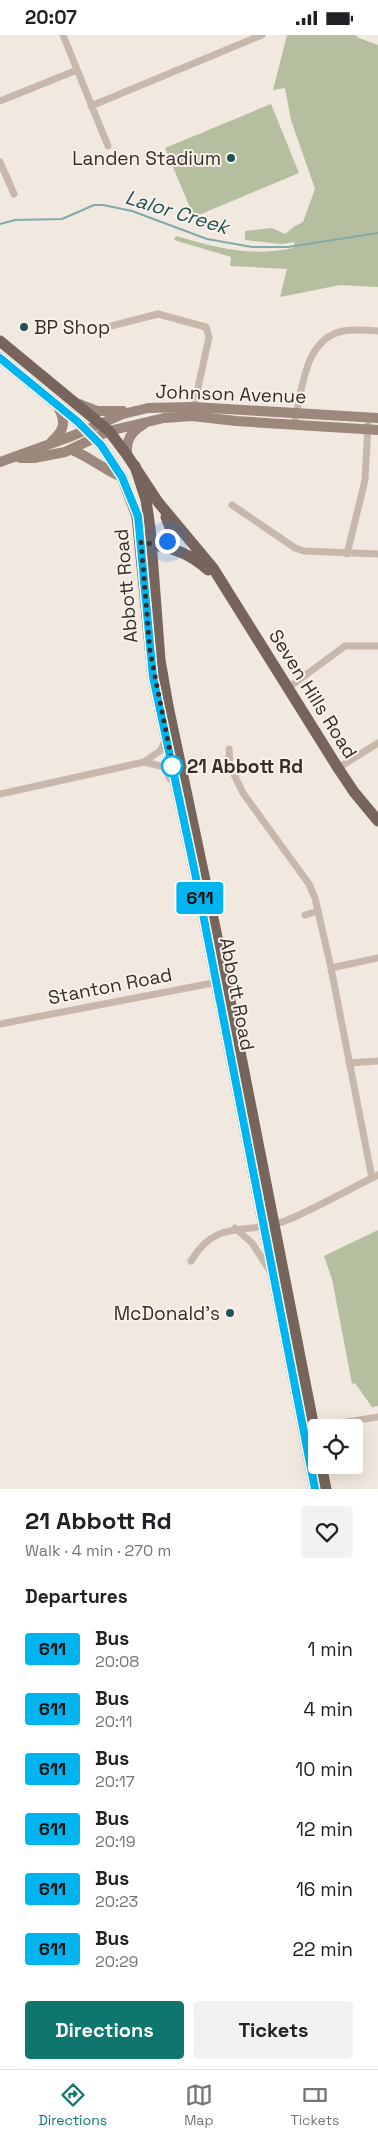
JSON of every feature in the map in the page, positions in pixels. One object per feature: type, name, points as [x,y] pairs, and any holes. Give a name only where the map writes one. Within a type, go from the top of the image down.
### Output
[{"type":"main road","name":"Seven Hills Road","points":[[0,341],[105,427],[135,466],[158,502],[213,568],[338,768],[354,792],[378,821]]},
{"type":"main road","points":[[0,358],[86,430],[95,439],[122,477]]},
{"type":"main road","points":[[76,403],[106,412],[137,410]]},
{"type":"main road","points":[[45,446],[59,435],[64,426],[63,417],[58,406]]},
{"type":"main road","name":"Johnson Avenue","points":[[14,458],[39,457],[72,450],[95,439],[105,427],[137,410],[168,406],[192,412],[294,425],[373,429]]},
{"type":"main road","name":"Johnson Avenue","points":[[14,458],[86,430],[148,421],[192,412],[297,413],[373,417]]},
{"type":"main road","points":[[127,455],[128,438],[134,430],[148,421]]},
{"type":"main road","points":[[72,450],[83,454],[107,471],[122,477]]},
{"type":"main road","points":[[0,462],[14,458]]},
{"type":"main road","name":"Abbott Road","points":[[135,466],[148,511],[146,543],[150,651],[165,733],[221,981]]},
{"type":"main road","name":"Abbott Road","points":[[122,477],[146,543],[160,661],[269,1224],[312,1419]]},
{"type":"main road","points":[[146,543],[167,541],[172,534],[158,502]]},
{"type":"main road","name":"Seven Hills Road","points":[[146,543],[190,555],[222,583]]},
{"type":"main road","name":"Abbott Road","points":[[269,1224],[273,1274],[316,1489]]},
{"type":"main road","points":[[324,1474],[326,1489]]},
{"type":"street","points":[[63,35],[108,146]]},
{"type":"street","points":[[91,106],[262,35]]},
{"type":"street","points":[[0,101],[77,70]]},
{"type":"street","points":[[0,162],[14,194]]},
{"type":"street","points":[[112,326],[158,314],[206,326],[209,337],[192,412]]},
{"type":"street","points":[[294,425],[310,360],[322,341],[344,331],[378,331]]},
{"type":"street","points":[[347,554],[364,480],[373,429],[373,417]]},
{"type":"street","points":[[232,505],[295,548],[304,551],[378,555]]},
{"type":"street","points":[[288,688],[345,646],[378,646]]},
{"type":"street","points":[[0,794],[144,762],[161,750],[164,745],[165,733]]},
{"type":"street","points":[[338,768],[378,743]]},
{"type":"street","points":[[191,1261],[199,1248],[222,1232],[235,1228],[284,1221],[375,1177],[349,1063],[331,968],[318,911],[309,884],[243,793],[230,766],[228,749]]},
{"type":"street","points":[[144,762],[165,767],[174,796],[182,811]]},
{"type":"street","points":[[306,915],[318,911]]},
{"type":"street","points":[[331,968],[378,957]]},
{"type":"street","name":"Stanton Road","points":[[0,1025],[221,981]]},
{"type":"street","points":[[349,1063],[378,1061]]},
{"type":"street","points":[[235,1228],[247,1237],[273,1274]]},
{"type":"street","points":[[363,1421],[378,1417]]},
{"type":"green space","points":[[287,35],[355,35],[378,45],[378,287],[340,285],[280,297],[287,269],[230,266],[231,257],[174,240],[176,236],[234,250],[262,252],[293,248],[295,242],[281,244],[245,240],[245,231],[272,228],[285,234],[303,222],[315,189],[291,120],[285,88],[273,90]]},
{"type":"green space","name":"Landen Stadium","points":[[271,104],[299,173],[194,217],[165,148]]},
{"type":"green space","points":[[378,1230],[378,1406],[372,1407],[355,1383],[352,1384],[332,1279],[324,1256]]},
{"type":"waterway","name":"Lalor Creek","points":[[0,224],[15,220],[62,219],[94,205],[103,205],[132,211],[207,239],[252,247],[288,247],[378,233]]},
{"type":"bus line","name":"611","points":[[0,358],[78,422],[101,445],[122,477],[138,516],[153,677],[194,868],[315,1489]]},
{"type":"place","name":"Landen Stadium","points":[[231,158]]},
{"type":"place","name":"BP Shop","points":[[24,327]]},
{"type":"place","name":"21 Abbott Rd","points":[[172,766]]},
{"type":"place","name":"McDonald's","points":[[230,1313]]},
{"type":"route","points":[[167,541],[152,544],[141,542],[153,677],[174,772],[172,766]]}]
